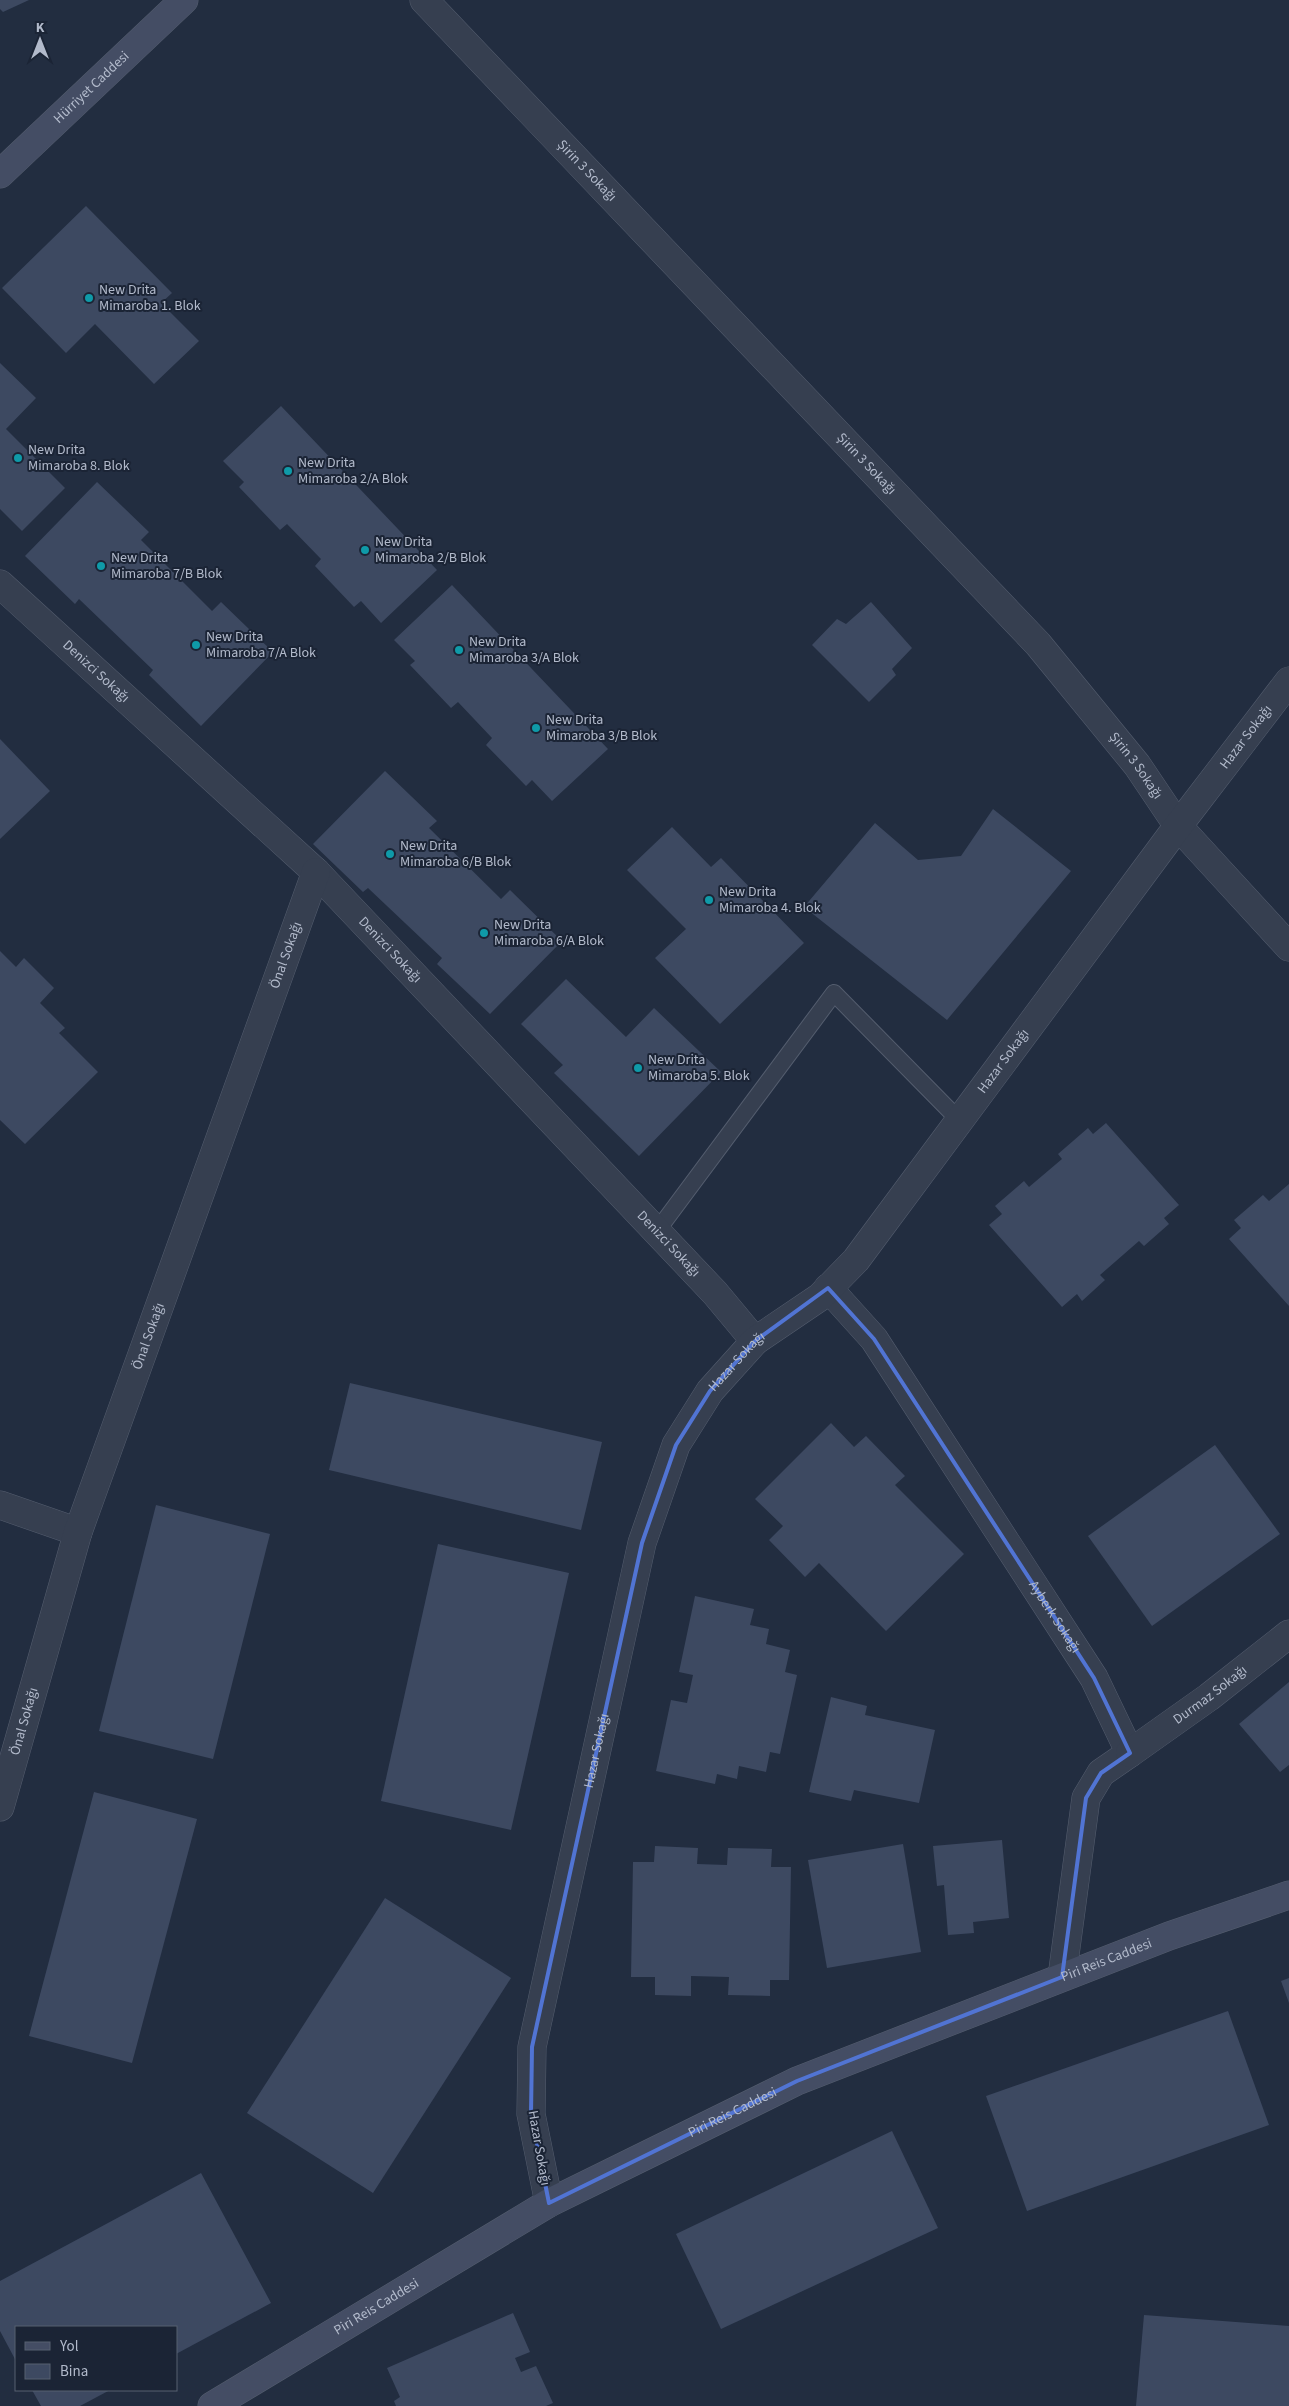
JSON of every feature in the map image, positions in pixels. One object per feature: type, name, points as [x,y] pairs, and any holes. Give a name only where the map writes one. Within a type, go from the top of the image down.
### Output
[{"type":"main road","name":"Hürriyet Caddesi","points":[[0,174],[175,3]]},
{"type":"main road","name":"Piri Reis Caddesi","points":[[212,2406],[549,2203],[797,2080],[1170,1936],[1289,1895]]},
{"type":"street","name":"Şirin 3 Sokağı","points":[[424,0],[1038,644],[1136,765],[1178,826],[1289,947]]},
{"type":"street","name":"Denizci Sokağı","points":[[0,584],[316,872],[657,1232],[715,1294],[755,1341]]},
{"type":"street","name":"Hazar Sokağı","points":[[549,2203],[531,2114],[532,2047],[642,1543],[676,1445],[710,1391],[755,1341],[820,1298],[856,1260],[1178,826],[1289,681]]},
{"type":"street","name":"Önal Sokağı","points":[[0,1807],[78,1532],[316,872]]},
{"type":"street","name":"Ayberk Sokağı","points":[[828,1288],[874,1339],[1094,1678],[1130,1753]]},
{"type":"street","points":[[0,1505],[78,1532]]},
{"type":"street","name":"Durmaz Sokağı","points":[[1130,1753],[1209,1697],[1289,1634]]},
{"type":"street","points":[[1062,1977],[1086,1798],[1101,1773],[1130,1753]]},
{"type":"lane","points":[[657,1232],[834,993],[960,1121]]},
{"type":"highlighted area","points":[[828,1288],[874,1339],[1094,1678],[1130,1753],[1101,1773],[1086,1798],[1062,1977],[797,2081],[549,2203],[531,2114],[532,2047],[642,1543],[676,1445],[710,1391],[755,1341]]},
{"type":"building","points":[[0,0],[29,0],[3,12],[0,9]]},
{"type":"building","name":"New Drita Mimaroba 1. Blok","points":[[86,206],[172,293],[161,303],[199,341],[154,384],[95,324],[66,353],[2,288]]},
{"type":"building","name":"New Drita Mimaroba 8. Blok","points":[[0,363],[36,398],[6,429],[65,488],[22,531],[0,509]]},
{"type":"building","points":[[281,406],[437,570],[381,623],[361,601],[354,607],[315,566],[321,559],[287,524],[280,530],[239,487],[244,482],[223,461]]},
{"type":"building","points":[[97,482],[149,532],[141,540],[212,611],[221,602],[273,652],[201,726],[149,675],[153,670],[79,599],[75,604],[25,556]]},
{"type":"building","points":[[452,585],[608,749],[552,801],[532,780],[526,786],[486,745],[492,738],[458,702],[451,708],[410,665],[415,661],[394,640]]},
{"type":"building","points":[[871,602],[912,648],[892,669],[896,675],[869,702],[812,645],[837,619],[846,624]]},
{"type":"building","points":[[0,739],[50,791],[0,839]]},
{"type":"building","points":[[385,771],[437,821],[429,828],[501,899],[510,890],[562,941],[490,1014],[437,964],[442,958],[368,888],[363,892],[313,844]]},
{"type":"building","points":[[993,809],[1071,871],[947,1020],[804,907],[875,823],[918,860],[961,856]]},
{"type":"building","name":"New Drita Mimaroba 4. Blok","points":[[672,827],[711,867],[721,858],[804,943],[720,1024],[655,958],[686,929],[627,870]]},
{"type":"building","points":[[0,951],[16,967],[24,958],[54,988],[40,1003],[65,1028],[59,1033],[98,1072],[25,1144],[0,1120]]},
{"type":"building","name":"New Drita Mimaroba 5. Blok","points":[[566,979],[626,1037],[654,1008],[721,1072],[639,1156],[554,1073],[563,1065],[521,1024]]},
{"type":"building","points":[[1106,1123],[1179,1205],[1164,1218],[1169,1224],[1144,1246],[1139,1241],[1100,1275],[1105,1280],[1082,1301],[1077,1294],[1062,1307],[989,1225],[1002,1214],[995,1206],[1024,1181],[1029,1187],[1062,1159],[1058,1154],[1088,1128],[1093,1134]]},
{"type":"building","points":[[1289,1184],[1289,1306],[1229,1239],[1241,1228],[1234,1220],[1263,1195],[1269,1201]]},
{"type":"building","points":[[350,1383],[602,1442],[581,1530],[329,1470]]},
{"type":"building","points":[[831,1423],[854,1447],[866,1436],[905,1476],[895,1485],[964,1554],[886,1631],[819,1563],[805,1577],[769,1540],[783,1526],[755,1499]]},
{"type":"building","points":[[1215,1445],[1280,1534],[1152,1626],[1088,1536]]},
{"type":"building","points":[[156,1505],[270,1534],[213,1759],[99,1731]]},
{"type":"building","points":[[438,1544],[569,1573],[511,1830],[381,1801]]},
{"type":"building","points":[[695,1596],[754,1609],[750,1625],[769,1629],[766,1644],[790,1650],[785,1672],[797,1675],[780,1754],[770,1752],[766,1772],[739,1766],[737,1779],[717,1774],[715,1784],[656,1771],[671,1700],[687,1703],[693,1675],[679,1672]]},
{"type":"building","points":[[1289,1682],[1289,1765],[1280,1772],[1239,1724]]},
{"type":"building","points":[[831,1697],[867,1706],[865,1715],[935,1730],[919,1803],[854,1790],[851,1801],[809,1792]]},
{"type":"building","points":[[94,1792],[197,1819],[132,2063],[29,2036]]},
{"type":"building","points":[[1002,1840],[1009,1918],[973,1922],[974,1933],[948,1935],[944,1885],[937,1886],[933,1846]]},
{"type":"building","points":[[903,1844],[921,1952],[827,1968],[808,1860]]},
{"type":"building","points":[[655,1846],[698,1848],[697,1864],[727,1865],[728,1848],[772,1849],[771,1867],[791,1867],[789,1980],[770,1980],[770,1996],[728,1995],[729,1977],[691,1976],[691,1996],[655,1995],[655,1977],[631,1977],[633,1862],[654,1862]]},
{"type":"building","points":[[385,1898],[511,1978],[373,2193],[247,2113]]},
{"type":"building","points":[[1289,1978],[1289,2003],[1281,1981]]},
{"type":"building","points":[[1228,2011],[1269,2125],[1027,2211],[986,2096]]},
{"type":"building","points":[[892,2131],[938,2228],[721,2329],[676,2234]]},
{"type":"building","points":[[201,2173],[271,2303],[178,2353],[178,2326],[15,2326],[15,2359],[0,2331],[0,2281]]},
{"type":"building","points":[[513,2313],[530,2352],[515,2358],[521,2372],[536,2366],[553,2403],[546,2406],[396,2406],[394,2401],[400,2397],[387,2368]]},
{"type":"building","points":[[1144,2315],[1289,2326],[1289,2406],[1136,2406]]},
{"type":"building","points":[[33,2391],[108,2391],[80,2406],[41,2406]]},
{"type":"place","name":"New Drita Mimaroba 1. Blok","points":[[89,298]]},
{"type":"place","name":"New Drita Mimaroba 8. Blok","points":[[18,458]]},
{"type":"place","name":"New Drita Mimaroba 2/A Blok","points":[[288,471]]},
{"type":"place","name":"New Drita Mimaroba 2/B Blok","points":[[365,550]]},
{"type":"place","name":"New Drita Mimaroba 7/B Blok","points":[[101,566]]},
{"type":"place","name":"New Drita Mimaroba 7/A Blok","points":[[196,645]]},
{"type":"place","name":"New Drita Mimaroba 3/A Blok","points":[[459,650]]},
{"type":"place","name":"New Drita Mimaroba 3/B Blok","points":[[536,728]]},
{"type":"place","name":"New Drita Mimaroba 6/B Blok","points":[[390,854]]},
{"type":"place","name":"New Drita Mimaroba 4. Blok","points":[[709,900]]},
{"type":"place","name":"New Drita Mimaroba 6/A Blok","points":[[484,933]]},
{"type":"place","name":"New Drita Mimaroba 5. Blok","points":[[638,1068]]}]
